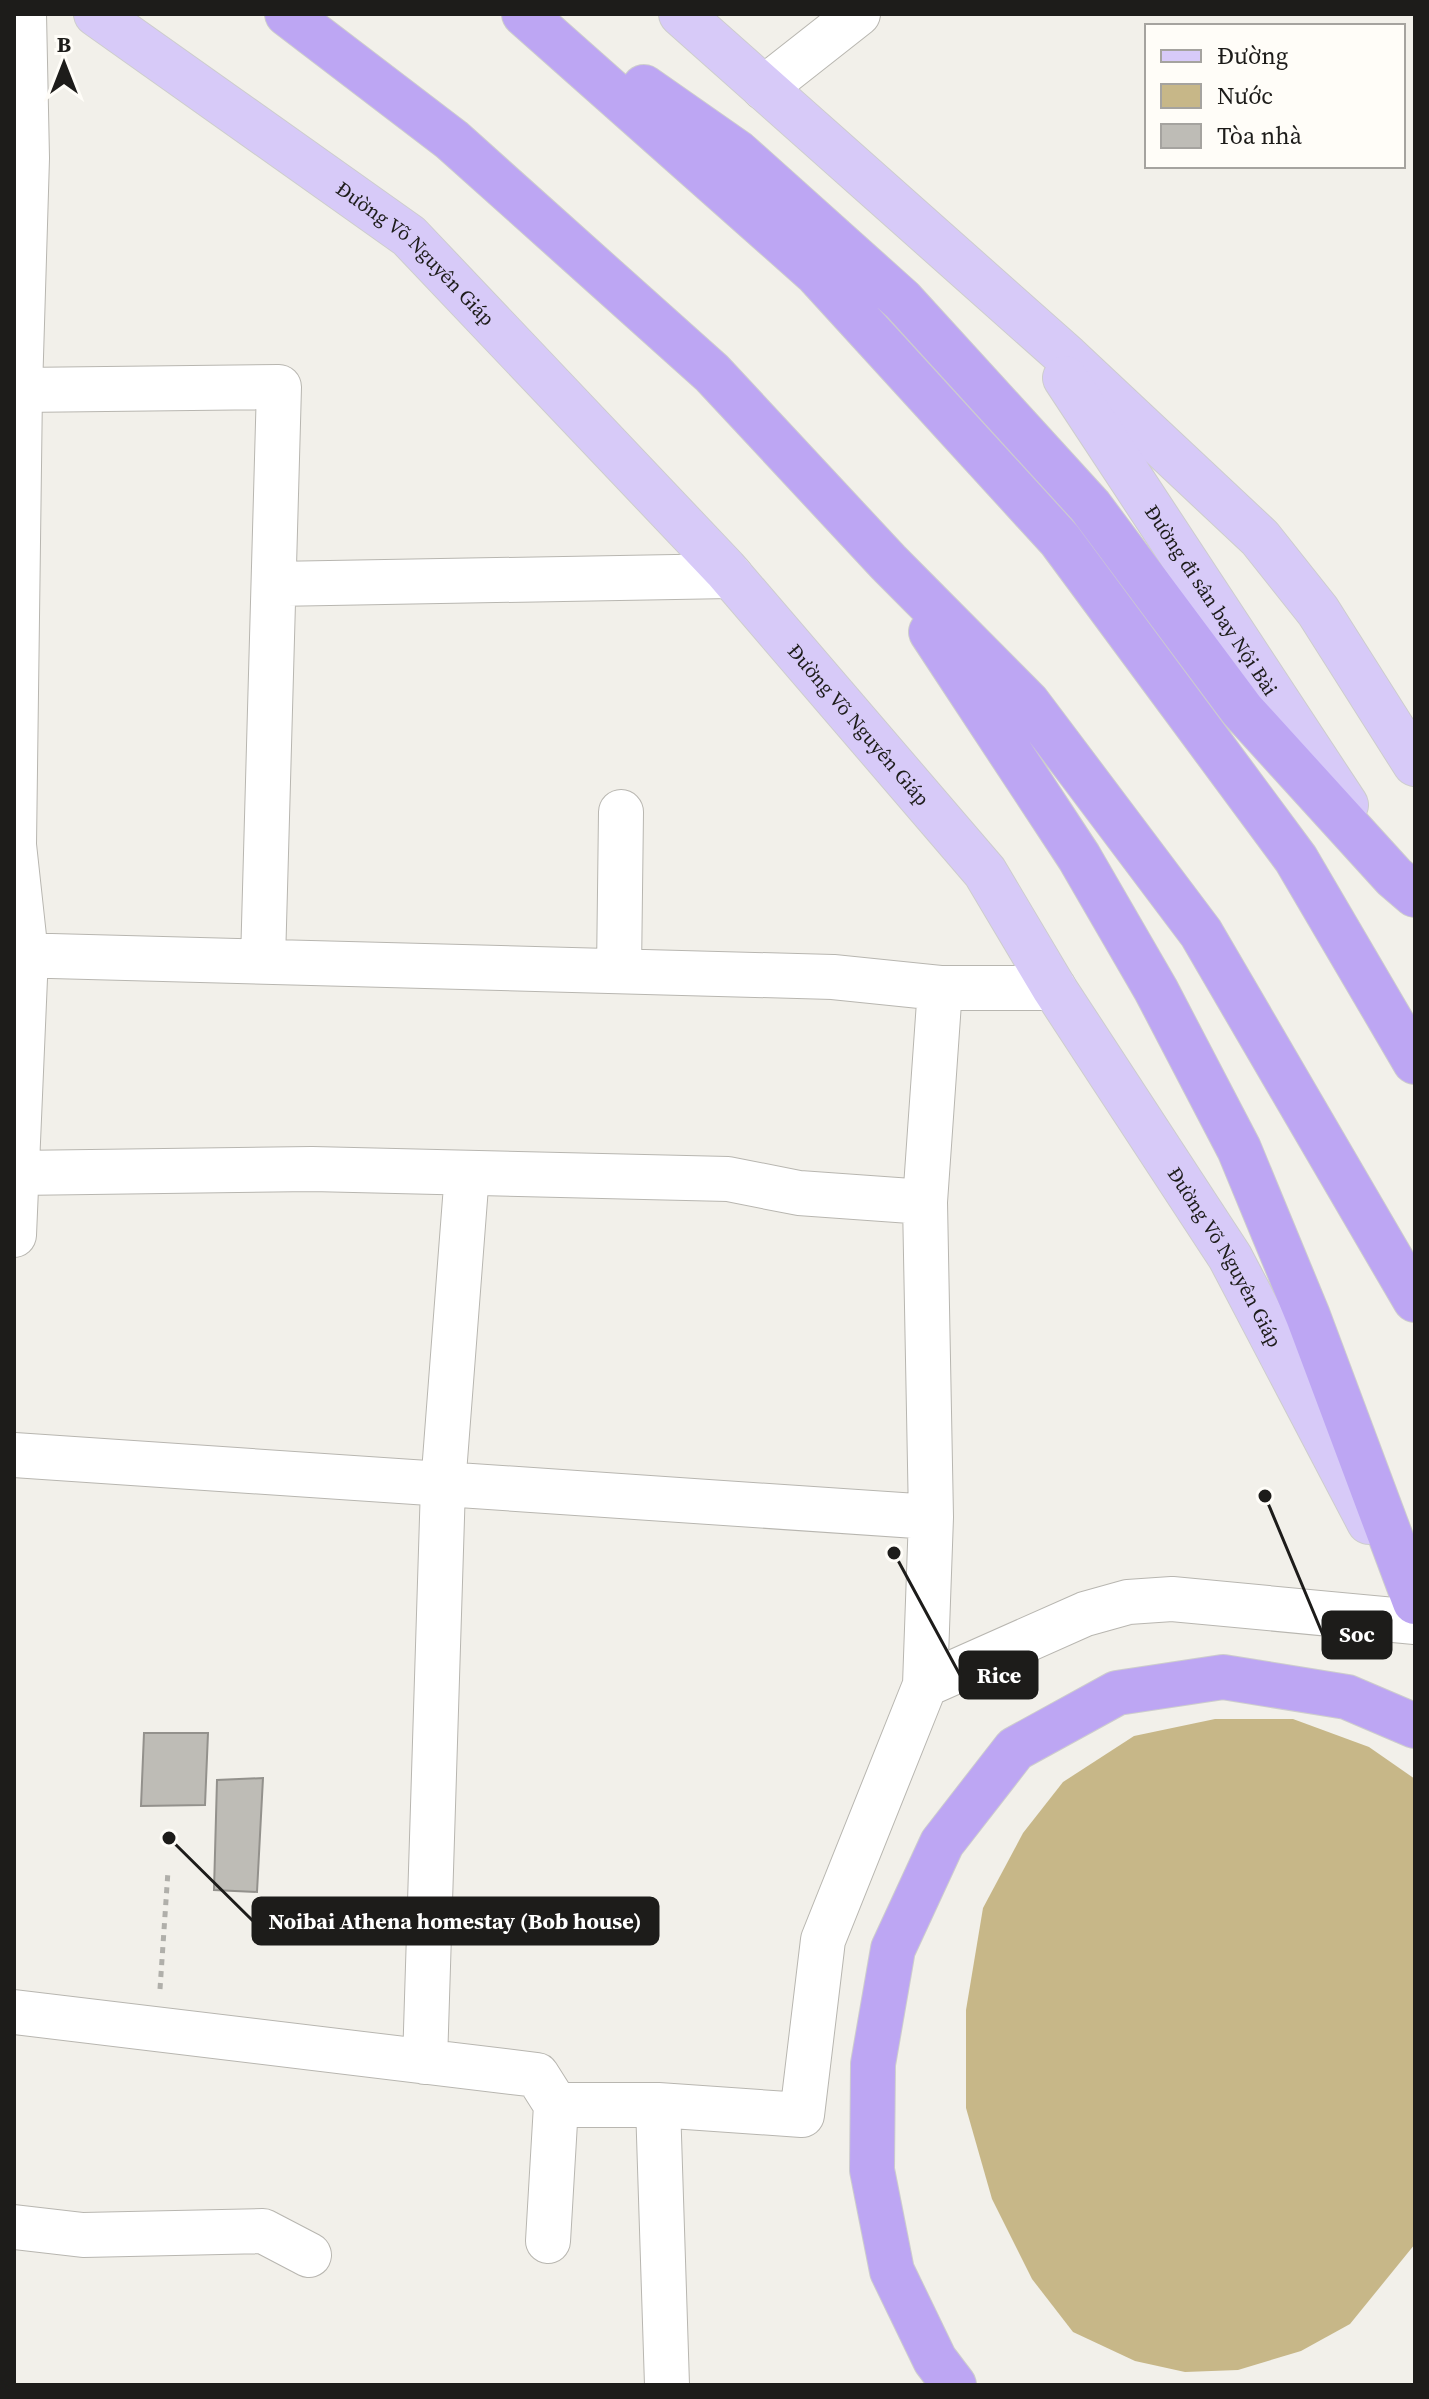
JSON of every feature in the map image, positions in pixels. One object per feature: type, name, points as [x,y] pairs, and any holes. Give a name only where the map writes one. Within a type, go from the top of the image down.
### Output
[{"type":"highway","points":[[287,14],[452,140],[712,373],[888,562],[1028,703],[1117,816],[1201,933],[1415,1300]]},
{"type":"highway","points":[[524,14],[816,273],[1060,540],[1296,859],[1415,1062]]},
{"type":"highway","points":[[542,14],[737,152],[902,300],[1090,506],[1242,710],[1404,886]]},
{"type":"highway","points":[[888,562],[1079,857],[1156,990],[1239,1149],[1308,1316],[1415,1602]]},
{"type":"highway","points":[[954,2385],[935,2360],[892,2271],[872,2170],[873,2064],[893,1949],[942,1843],[1015,1749],[1117,1693],[1223,1677],[1347,1697],[1415,1726]]},
{"type":"main road","name":"Đường Võ Nguyên Giáp","points":[[96,14],[409,236],[731,576],[985,872],[1054,988],[1230,1257],[1415,1608]]},
{"type":"main road","points":[[681,14],[1029,323],[1260,538],[1318,611],[1415,764]]},
{"type":"main road","name":"Đường đi sân bay Nội Bài","points":[[1029,323],[1404,886]]},
{"type":"street","points":[[14,1235],[20,955],[14,845],[20,390],[18,322],[27,158],[24,14]]},
{"type":"street","points":[[764,88],[858,14]]},
{"type":"street","points":[[20,390],[279,387],[263,961]]},
{"type":"street","points":[[274,584],[731,576]]},
{"type":"street","points":[[619,971],[621,812]]},
{"type":"street","points":[[20,955],[833,977],[940,988],[1054,988]]},
{"type":"street","points":[[556,2105],[658,2105],[802,2115],[823,1940],[925,1685],[931,1517],[925,1202],[940,988]]},
{"type":"street","points":[[17,1173],[312,1169],[728,1179],[799,1193],[925,1202]]},
{"type":"street","points":[[425,2062],[443,1486],[467,1173]]},
{"type":"street","points":[[14,1455],[931,1517]]},
{"type":"street","points":[[925,1685],[1085,1614],[1128,1602],[1172,1599],[1415,1622]]},
{"type":"street","points":[[14,2012],[537,2075],[556,2105],[548,2241]]},
{"type":"street","points":[[658,2105],[667,2385]]},
{"type":"street","points":[[14,2227],[83,2235],[263,2231],[309,2255]]},
{"type":"path","points":[[157,2029],[168,1871]]},
{"type":"water","points":[[1215,1719],[1293,1719],[1369,1747],[1415,1779],[1415,2244],[1350,2324],[1301,2351],[1238,2370],[1185,2372],[1135,2361],[1073,2332],[1032,2279],[992,2199],[966,2108],[966,2010],[983,1908],[1023,1833],[1063,1782],[1134,1736]]},
{"type":"building","points":[[144,1733],[208,1733],[205,1805],[141,1806]]},
{"type":"building","points":[[263,1778],[257,1892],[214,1890],[217,1780]]},
{"type":"place","name":"Soc","points":[[1265,1496]]},
{"type":"place","name":"Rice","points":[[894,1553]]},
{"type":"place","name":"Noibai Athena homestay (Bob house)","points":[[169,1838]]}]
